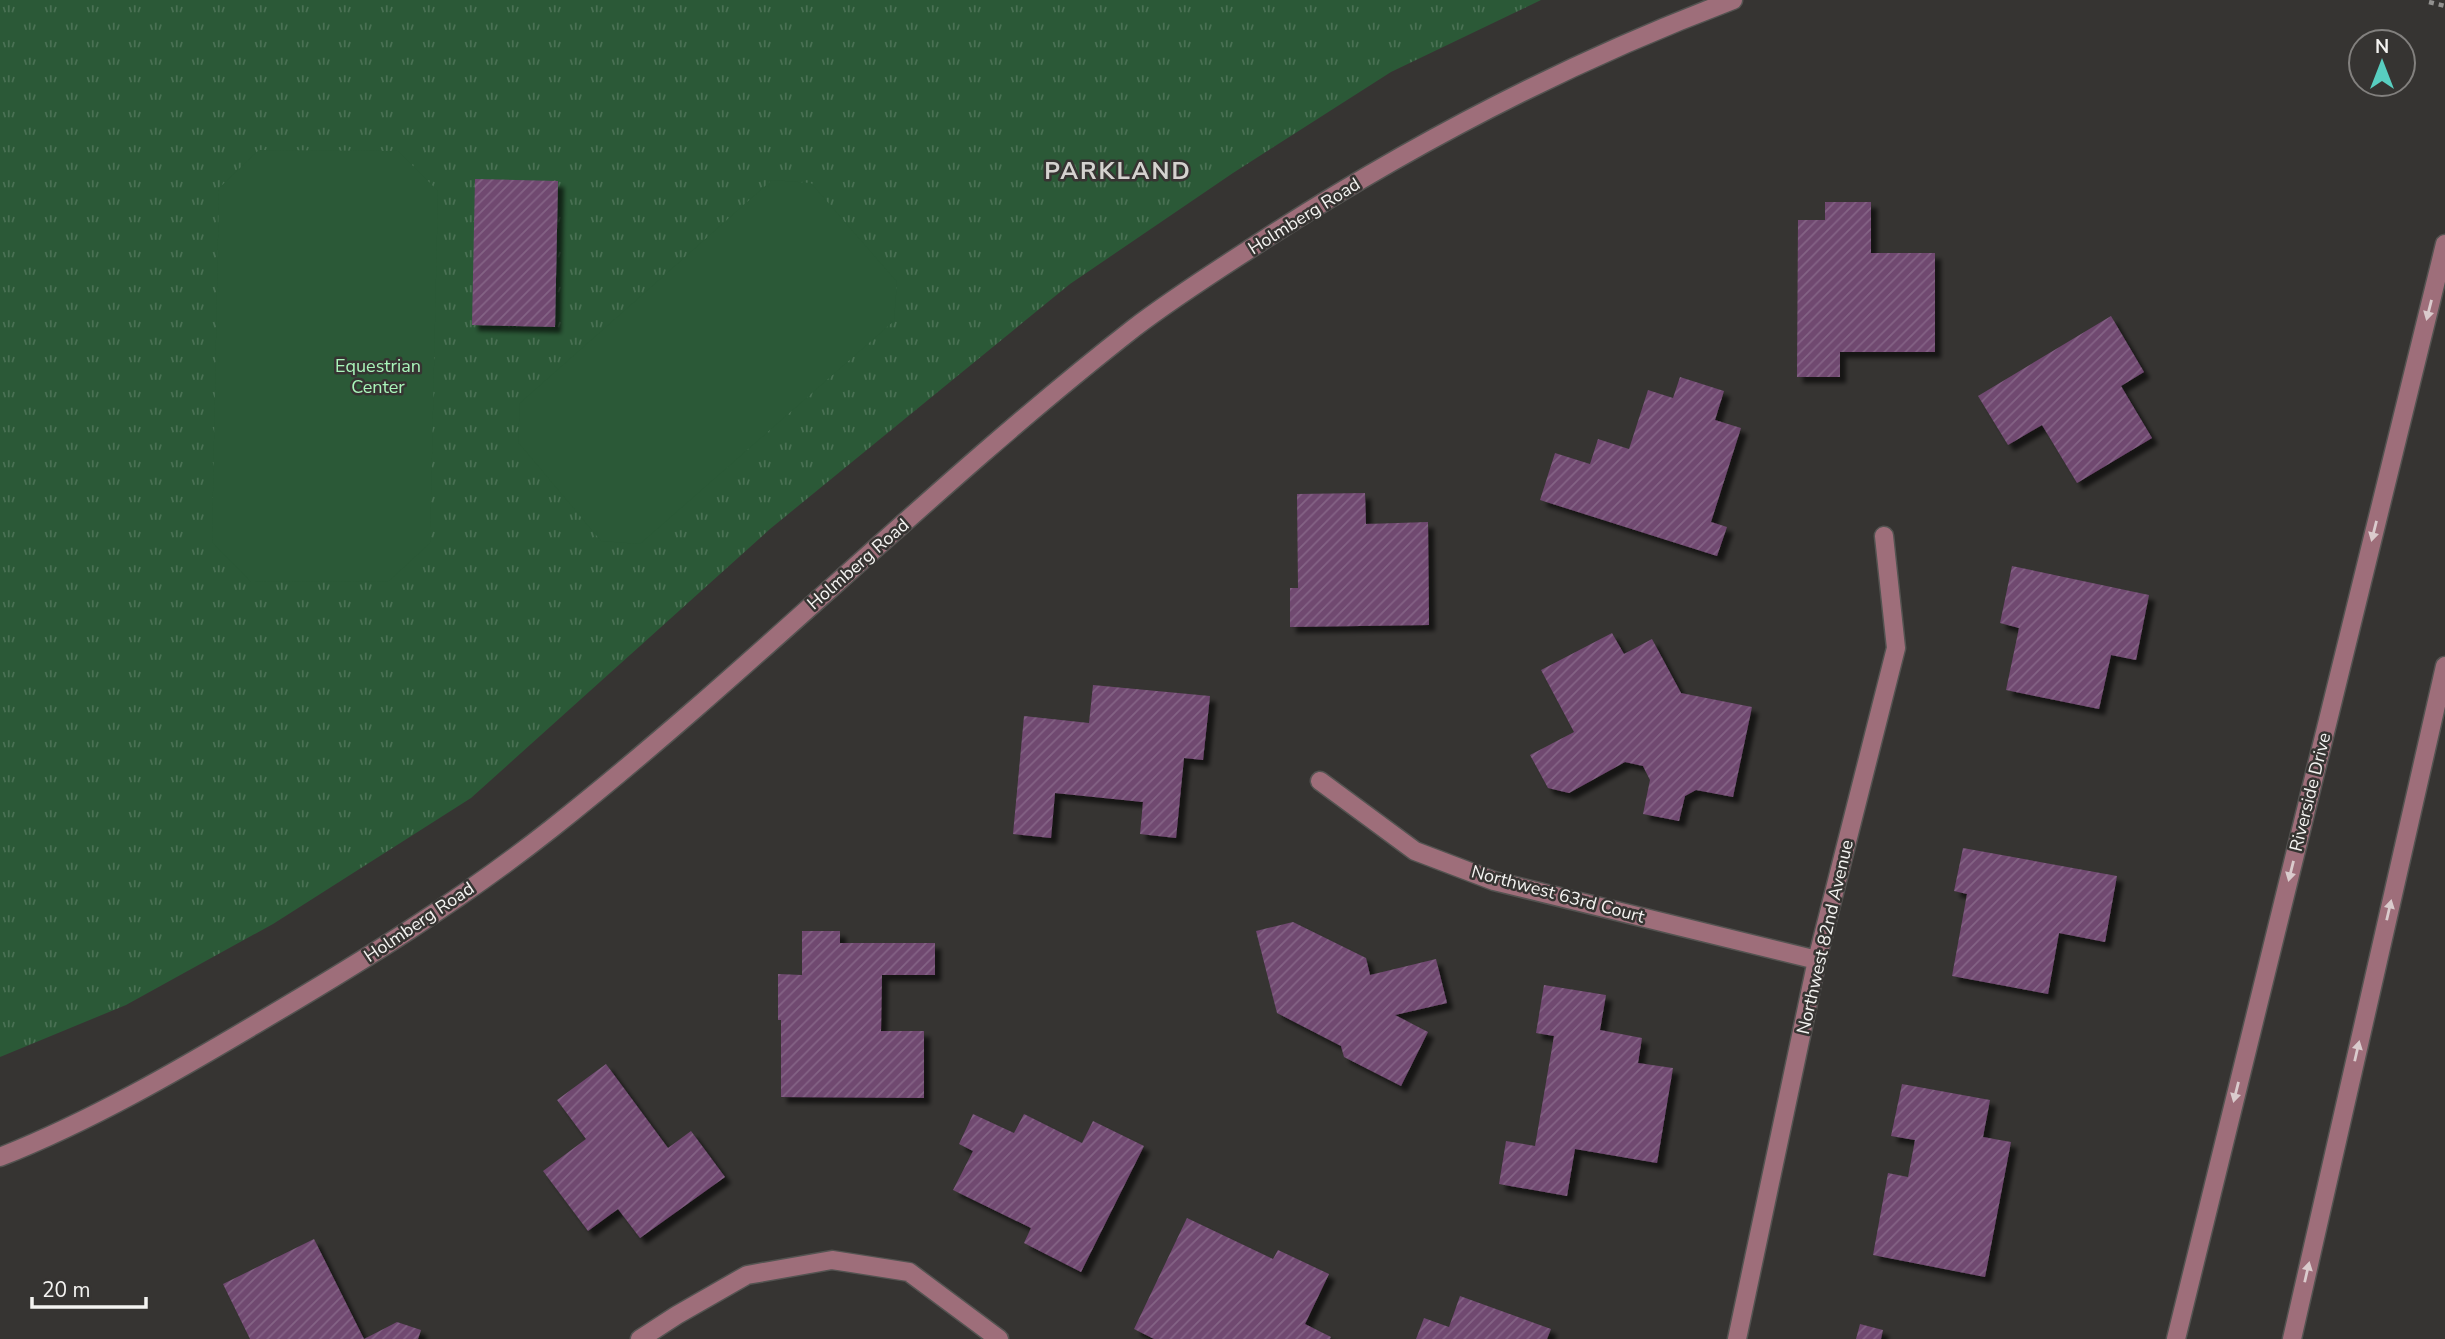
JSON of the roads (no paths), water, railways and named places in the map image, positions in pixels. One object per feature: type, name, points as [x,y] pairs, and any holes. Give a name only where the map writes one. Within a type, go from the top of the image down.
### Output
[{"type":"street","name":"Holmberg Road","points":[[0,1157],[44,1139],[206,1054],[431,916],[550,830],[1049,397],[1139,324],[1222,267],[1324,201],[1537,85],[1660,27],[1733,0]]},
{"type":"street","name":"Riverside Drive","points":[[2176,1339],[2445,244]]},
{"type":"street","name":"Northwest 82nd Avenue","points":[[1737,1339],[1817,960],[1896,648],[1884,536]]},
{"type":"street","points":[[2292,1339],[2445,666]]},
{"type":"street","name":"Northwest 63rd Court","points":[[1320,781],[1415,851],[1494,881],[1817,960]]},
{"type":"street","points":[[640,1339],[747,1275],[832,1260],[909,1272],[999,1339]]},
{"type":"district","name":"PARKLAND","points":[[1118,171]]},
{"type":"park label","name":"Equestrian Center","points":[[378,376]]}]
